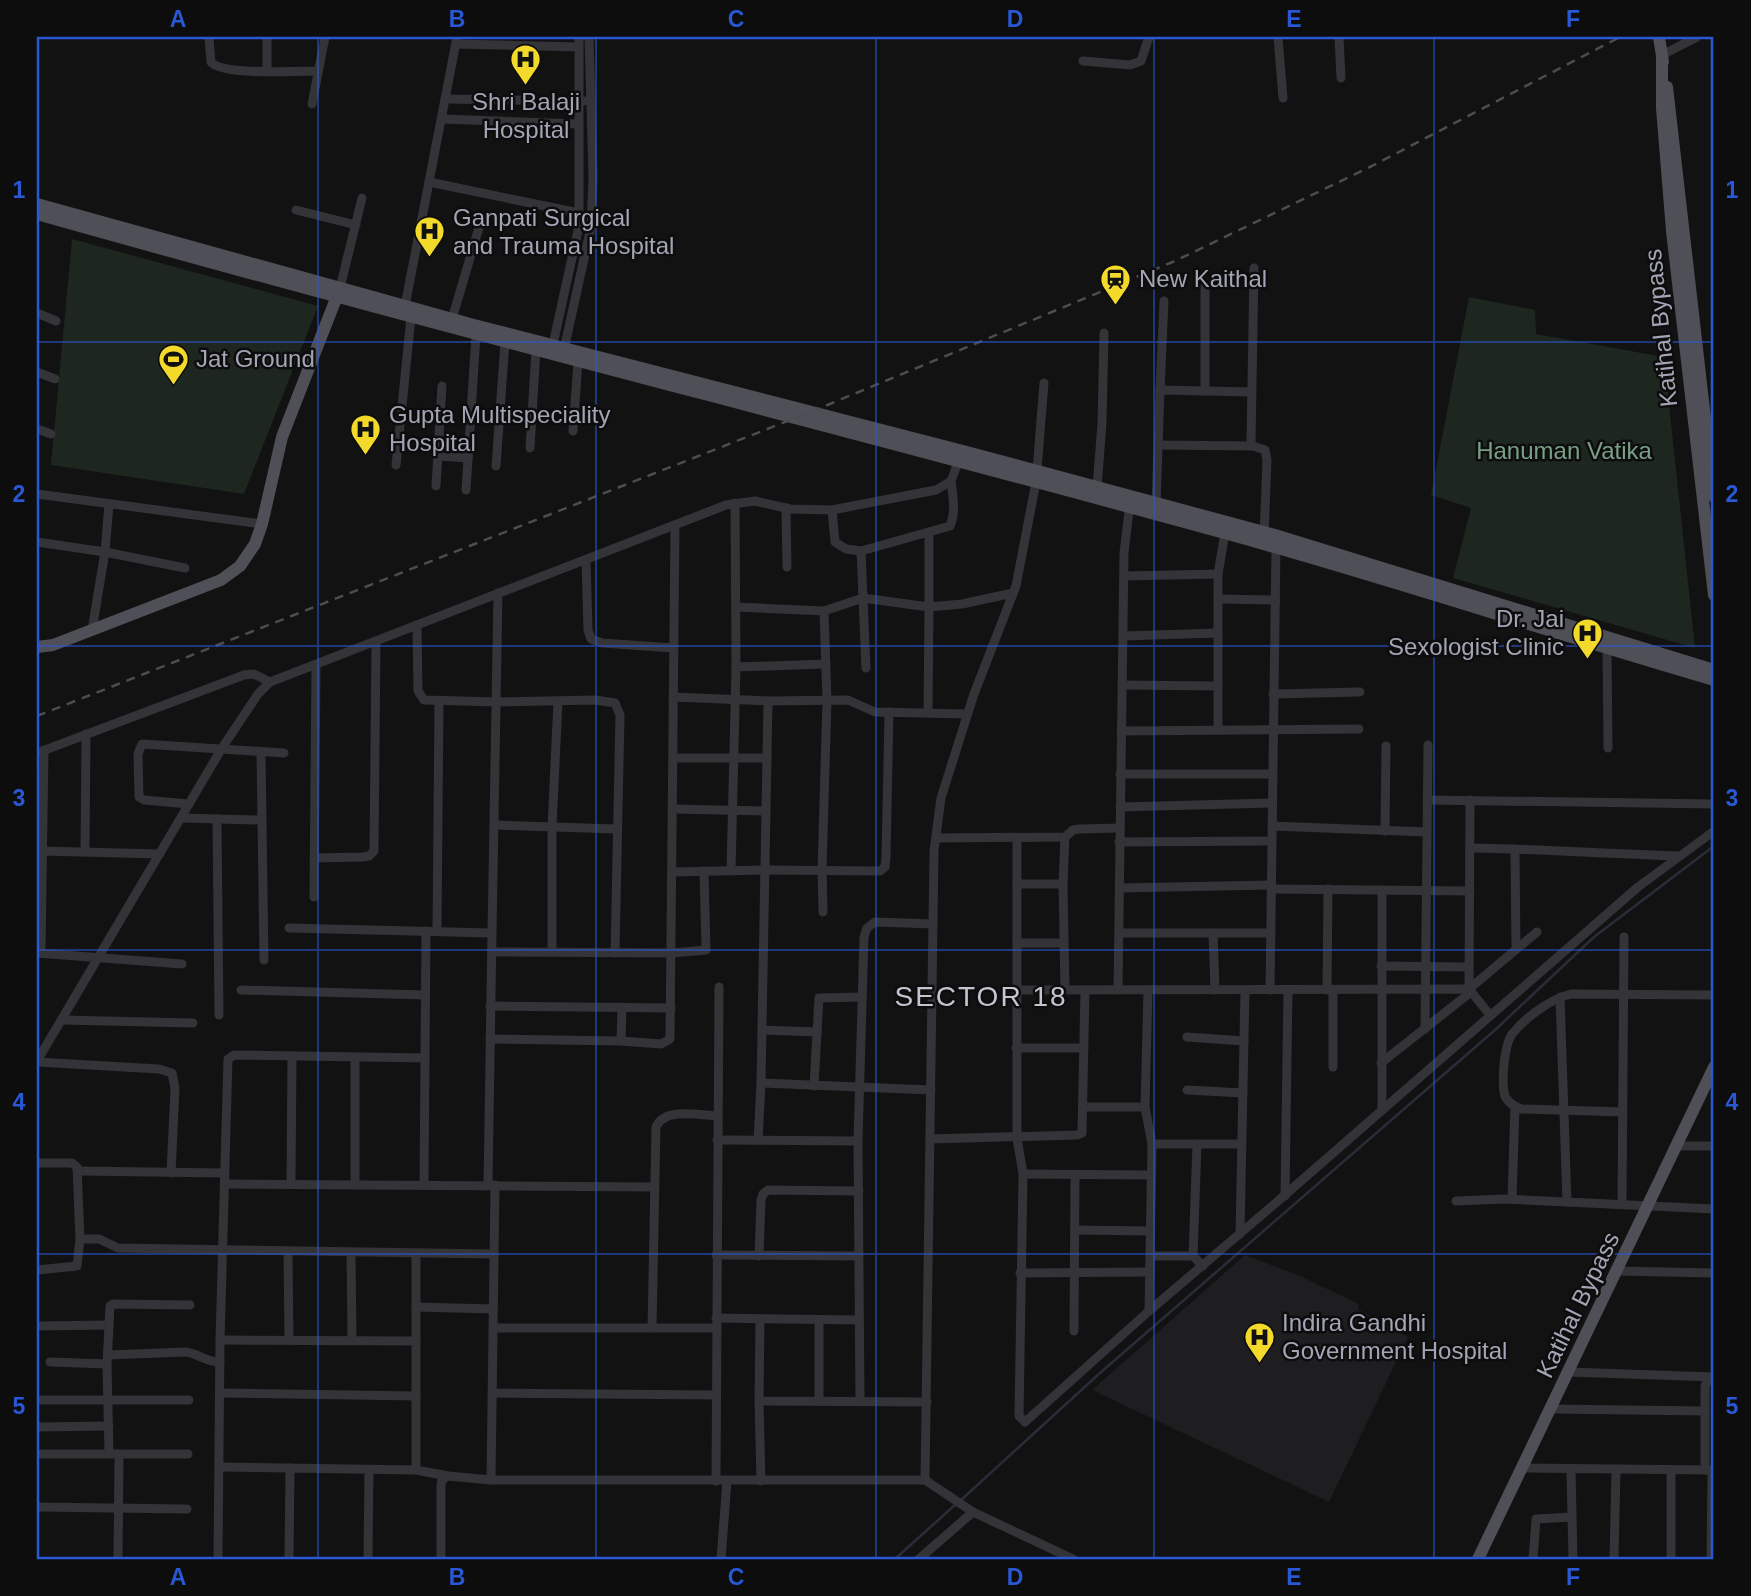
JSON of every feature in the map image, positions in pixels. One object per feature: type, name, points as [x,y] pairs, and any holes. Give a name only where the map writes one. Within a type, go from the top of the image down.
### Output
[{"type":"main road","name":"Katihal Bypass","points":[[1659,37],[1671,108],[1714,497]]},
{"type":"main road","name":"Katihal Bypass","points":[[1662,55],[1662,108],[1672,231],[1714,595]]},
{"type":"main road","points":[[37,204],[227,262]]},
{"type":"main road","points":[[37,214],[227,262],[505,342],[536,350],[558,352],[578,362],[961,456]]},
{"type":"main road","points":[[37,647],[53,645],[221,580],[240,566],[250,554],[262,524],[282,437],[339,293]]},
{"type":"main road","points":[[408,312],[452,319],[558,352],[961,456],[1226,533],[1268,541],[1714,670]]},
{"type":"main road","points":[[1036,477],[1097,488],[1130,503],[1156,505],[1714,680]]},
{"type":"main road","points":[[37,655],[53,645]]},
{"type":"main road","name":"Katihal Bypass","points":[[1478,1559],[1713,1074]]},
{"type":"street","points":[[209,37],[213,65],[238,70],[318,71]]},
{"type":"street","points":[[267,37],[267,71]]},
{"type":"street","points":[[312,104],[325,37]]},
{"type":"street","points":[[558,352],[591,227],[593,177],[589,37]]},
{"type":"street","points":[[1083,61],[1130,65],[1141,61],[1149,37]]},
{"type":"street","points":[[1278,37],[1283,98]]},
{"type":"street","points":[[1339,37],[1341,78]]},
{"type":"street","points":[[1662,55],[1697,37]]},
{"type":"street","points":[[396,465],[408,312],[429,182],[457,40],[579,42],[579,214],[558,352]]},
{"type":"street","points":[[445,99],[591,101]]},
{"type":"street","points":[[442,119],[579,124]]},
{"type":"street","points":[[429,182],[579,214]]},
{"type":"street","points":[[339,293],[362,198]]},
{"type":"street","points":[[296,210],[356,225]]},
{"type":"street","points":[[452,319],[480,223]]},
{"type":"street","points":[[1253,446],[1251,392],[1254,268]]},
{"type":"street","points":[[1205,285],[1205,391]]},
{"type":"street","points":[[1156,505],[1164,301]]},
{"type":"street","points":[[37,313],[57,321]]},
{"type":"street","points":[[1097,488],[1104,333]]},
{"type":"street","points":[[466,490],[476,334]]},
{"type":"street","points":[[496,466],[505,342]]},
{"type":"street","points":[[530,448],[536,350]]},
{"type":"street","points":[[573,431],[578,362]]},
{"type":"street","points":[[37,372],[55,379]]},
{"type":"street","points":[[925,1480],[936,838],[941,798],[967,714],[1013,593],[1036,477],[1044,383]]},
{"type":"street","points":[[436,486],[442,386]]},
{"type":"street","points":[[1160,390],[1251,392]]},
{"type":"street","points":[[37,429],[51,434]]},
{"type":"street","points":[[1159,445],[1253,446],[1265,450],[1268,460],[1268,541],[1276,600],[1270,990]]},
{"type":"street","points":[[438,456],[468,458]]},
{"type":"street","points":[[832,510],[835,542],[846,549],[861,551],[950,526],[954,507],[951,481],[961,456]]},
{"type":"street","points":[[171,1173],[175,1088],[172,1073],[159,1069],[37,1062],[222,748],[258,694],[270,682],[736,503],[755,501],[786,508],[832,510],[936,490],[951,481]]},
{"type":"street","points":[[37,494],[262,524]]},
{"type":"street","points":[[731,871],[736,667],[736,503]]},
{"type":"street","points":[[1118,990],[1124,576],[1130,503]]},
{"type":"street","points":[[92,630],[106,552],[109,504]]},
{"type":"street","points":[[786,508],[787,567]]},
{"type":"street","points":[[490,1039],[667,1042],[670,1039],[675,525]]},
{"type":"street","points":[[928,713],[929,532]]},
{"type":"street","points":[[1218,729],[1218,574],[1226,533]]},
{"type":"street","points":[[37,542],[185,568]]},
{"type":"street","points":[[861,551],[866,668]]},
{"type":"street","points":[[586,560],[588,630],[592,639],[601,643],[674,648]]},
{"type":"street","points":[[1124,576],[1218,574]]},
{"type":"street","points":[[491,1480],[494,1254],[490,1006],[498,593]]},
{"type":"street","points":[[736,607],[824,611],[863,598],[929,607],[962,604],[1013,593]]},
{"type":"street","points":[[1218,599],[1276,600]]},
{"type":"street","points":[[824,611],[827,700],[822,870],[824,912]]},
{"type":"street","points":[[417,625],[418,691],[424,700],[610,701],[618,708],[615,953]]},
{"type":"street","points":[[1123,635],[1218,633]]},
{"type":"street","points":[[314,858],[363,858],[374,851],[376,642]]},
{"type":"street","points":[[1607,647],[1608,747]]},
{"type":"street","points":[[736,667],[826,664]]},
{"type":"street","points":[[314,897],[316,665]]},
{"type":"street","points":[[182,964],[39,953],[42,851],[40,751],[243,675],[254,674],[270,682]]},
{"type":"street","points":[[1122,685],[1218,686]]},
{"type":"street","points":[[1273,694],[1360,692]]},
{"type":"street","points":[[673,697],[768,701],[848,700],[867,710],[967,714]]},
{"type":"street","points":[[437,931],[439,701]]},
{"type":"street","points":[[552,952],[552,827],[558,701]]},
{"type":"street","points":[[758,1140],[768,701]]},
{"type":"street","points":[[672,872],[880,871],[885,867],[889,712]]},
{"type":"street","points":[[1121,731],[1359,729]]},
{"type":"street","points":[[86,734],[86,852]]},
{"type":"street","points":[[189,804],[139,797],[139,747],[142,744],[284,753]]},
{"type":"street","points":[[1424,1029],[1428,745]]},
{"type":"street","points":[[1385,831],[1386,746]]},
{"type":"street","points":[[261,753],[264,960]]},
{"type":"street","points":[[673,758],[767,758]]},
{"type":"street","points":[[1120,774],[1272,774]]},
{"type":"street","points":[[1427,800],[1714,804]]},
{"type":"street","points":[[1470,800],[1470,991],[1490,1015]]},
{"type":"street","points":[[1120,807],[1272,803]]},
{"type":"street","points":[[673,809],[766,811]]},
{"type":"street","points":[[182,818],[260,820]]},
{"type":"street","points":[[217,819],[219,1015]]},
{"type":"street","points":[[494,825],[616,829]]},
{"type":"street","points":[[1272,826],[1427,832]]},
{"type":"street","points":[[936,838],[1065,837],[1073,830],[1079,829],[1120,828]]},
{"type":"street","points":[[1017,838],[1017,1138],[1023,1174],[1019,1416],[1025,1422],[1638,887],[1714,831]]},
{"type":"street","points":[[1065,837],[1065,990]]},
{"type":"street","points":[[1119,842],[1271,841]]},
{"type":"street","points":[[1470,848],[1679,856]]},
{"type":"street","points":[[1515,849],[1516,949]]},
{"type":"street","points":[[42,851],[160,854]]},
{"type":"street","points":[[492,952],[701,951],[707,946],[704,871]]},
{"type":"street","points":[[1017,884],[1063,884]]},
{"type":"street","points":[[1119,888],[1271,887],[1469,891]]},
{"type":"street","points":[[1328,889],[1333,1067]]},
{"type":"street","points":[[1381,1110],[1382,890]]},
{"type":"street","points":[[860,1401],[858,1141],[864,937],[867,928],[875,922],[933,924]]},
{"type":"street","points":[[289,928],[492,933]]},
{"type":"street","points":[[424,1185],[426,931]]},
{"type":"street","points":[[1381,1063],[1537,932]]},
{"type":"street","points":[[1119,933],[1270,933]]},
{"type":"street","points":[[1213,933],[1215,990]]},
{"type":"street","points":[[1622,1203],[1624,937]]},
{"type":"street","points":[[1017,943],[1063,943]]},
{"type":"street","points":[[1381,966],[1469,967]]},
{"type":"street","points":[[716,1481],[719,987]]},
{"type":"street","points":[[241,990],[425,995]]},
{"type":"street","points":[[1017,990],[1470,991]]},
{"type":"street","points":[[930,1139],[1017,1138],[1082,1133],[1085,990]]},
{"type":"street","points":[[1148,990],[1145,1107],[1152,1143],[1149,1311]]},
{"type":"street","points":[[1240,1234],[1245,990]]},
{"type":"street","points":[[1285,1196],[1288,990]]},
{"type":"street","points":[[1623,1112],[1515,1107],[1504,1093],[1508,1040],[1519,1027],[1560,997],[1571,994],[1714,995]]},
{"type":"street","points":[[814,1086],[819,998],[862,997]]},
{"type":"street","points":[[1560,997],[1567,1202]]},
{"type":"street","points":[[490,1006],[671,1008]]},
{"type":"street","points":[[621,1041],[622,1007]]},
{"type":"street","points":[[62,1020],[193,1023]]},
{"type":"street","points":[[762,1030],[817,1032]]},
{"type":"street","points":[[1187,1037],[1244,1041]]},
{"type":"street","points":[[1016,1048],[1084,1048]]},
{"type":"street","points":[[218,1559],[220,1340],[228,1059],[234,1055],[425,1058]]},
{"type":"street","points":[[291,1184],[292,1056]]},
{"type":"street","points":[[355,1057],[355,1185]]},
{"type":"street","points":[[761,1083],[931,1090]]},
{"type":"street","points":[[1187,1090],[1243,1093]]},
{"type":"street","points":[[1083,1107],[1145,1107]]},
{"type":"street","points":[[1513,1199],[1515,1107]]},
{"type":"street","points":[[652,1328],[656,1127],[659,1121],[669,1115],[717,1116]]},
{"type":"street","points":[[717,1140],[858,1141]]},
{"type":"street","points":[[1152,1143],[1242,1144]]},
{"type":"street","points":[[1193,1256],[1197,1144]]},
{"type":"street","points":[[1677,1146],[1714,1146]]},
{"type":"street","points":[[37,1163],[72,1163],[78,1171],[80,1239],[77,1266],[37,1270]]},
{"type":"street","points":[[78,1171],[224,1173]]},
{"type":"street","points":[[1023,1174],[1151,1175]]},
{"type":"street","points":[[1074,1331],[1075,1175]]},
{"type":"street","points":[[224,1184],[653,1187]]},
{"type":"street","points":[[759,1256],[761,1200],[768,1190],[859,1191]]},
{"type":"street","points":[[1456,1201],[1513,1199],[1714,1209]]},
{"type":"street","points":[[1075,1230],[1150,1231]]},
{"type":"street","points":[[80,1239],[99,1239],[118,1248],[222,1252],[494,1254]]},
{"type":"street","points":[[288,1252],[289,1340]]},
{"type":"street","points":[[351,1253],[352,1340]]},
{"type":"street","points":[[416,1254],[416,1470]]},
{"type":"street","points":[[716,1255],[859,1256]]},
{"type":"street","points":[[1150,1256],[1193,1256],[1203,1266]]},
{"type":"street","points":[[1020,1273],[1150,1272]]},
{"type":"street","points":[[1617,1272],[1714,1273]]},
{"type":"street","points":[[118,1559],[119,1508],[108,1426],[111,1304],[190,1305]]},
{"type":"street","points":[[416,1307],[493,1309]]},
{"type":"street","points":[[493,1328],[652,1328],[760,1319],[859,1320]]},
{"type":"street","points":[[760,1319],[761,1481]]},
{"type":"street","points":[[819,1320],[819,1401]]},
{"type":"street","points":[[37,1326],[109,1325]]},
{"type":"street","points":[[220,1340],[416,1341]]},
{"type":"street","points":[[50,1362],[186,1352],[212,1362],[220,1362]]},
{"type":"street","points":[[1569,1372],[1714,1377],[1706,1382],[1705,1411],[1710,1470],[1711,1559]]},
{"type":"street","points":[[492,1392],[716,1395]]},
{"type":"street","points":[[221,1393],[416,1396]]},
{"type":"street","points":[[37,1400],[189,1400]]},
{"type":"street","points":[[759,1401],[927,1402]]},
{"type":"street","points":[[1551,1409],[1705,1411]]},
{"type":"street","points":[[37,1427],[108,1426]]},
{"type":"street","points":[[37,1454],[188,1454]]},
{"type":"street","points":[[220,1467],[416,1470],[491,1480],[925,1480],[970,1510],[1073,1559]]},
{"type":"street","points":[[289,1559],[290,1468]]},
{"type":"street","points":[[1523,1468],[1710,1470]]},
{"type":"street","points":[[368,1559],[369,1469]]},
{"type":"street","points":[[1572,1470],[1573,1559]]},
{"type":"street","points":[[1614,1559],[1616,1470]]},
{"type":"street","points":[[1671,1470],[1671,1559]]},
{"type":"street","points":[[441,1559],[441,1485],[448,1476]]},
{"type":"street","points":[[721,1559],[727,1481]]},
{"type":"street","points":[[37,1507],[187,1509]]},
{"type":"street","points":[[919,1559],[970,1510]]},
{"type":"street","points":[[1533,1559],[1536,1520],[1572,1517]]},
{"type":"shaded area","name":"Indira Gandhi Government Hospital","points":[[1245,1255],[1300,1276],[1359,1304],[1358,1309],[1408,1337],[1329,1502],[1092,1390]]},
{"type":"green space","name":"Jat Ground","points":[[72,239],[318,306],[244,494],[51,465]]},
{"type":"green space","name":"Hanuman Vatika","points":[[1469,297],[1535,310],[1536,334],[1664,357],[1695,648],[1453,578],[1471,508],[1431,495]]},
{"type":"waterway","points":[[961,1500],[1100,1373],[1495,1030],[1594,937],[1714,846]]},
{"type":"waterway","points":[[895,1559],[956,1504]]},
{"type":"railway","points":[[37,716],[808,413],[1175,261],[1372,166],[1620,37]]},
{"type":"place","name":"Shri Balaji Hospital","points":[[526,87]]},
{"type":"place","name":"Ganpati Surgical and Trauma Hospital","points":[[430,259]]},
{"type":"place","name":"New Kaithal","points":[[1116,306]]},
{"type":"place","name":"Jat Ground","points":[[173,386]]},
{"type":"place","name":"Gupta Multispeciality Hospital","points":[[366,456]]},
{"type":"place","name":"Dr. Jai Sexologist Clinic","points":[[1587,660]]},
{"type":"place","name":"Indira Gandhi Government Hospital","points":[[1259,1364]]},
{"type":"district","name":"SECTOR 18","points":[[981,996]]}]
